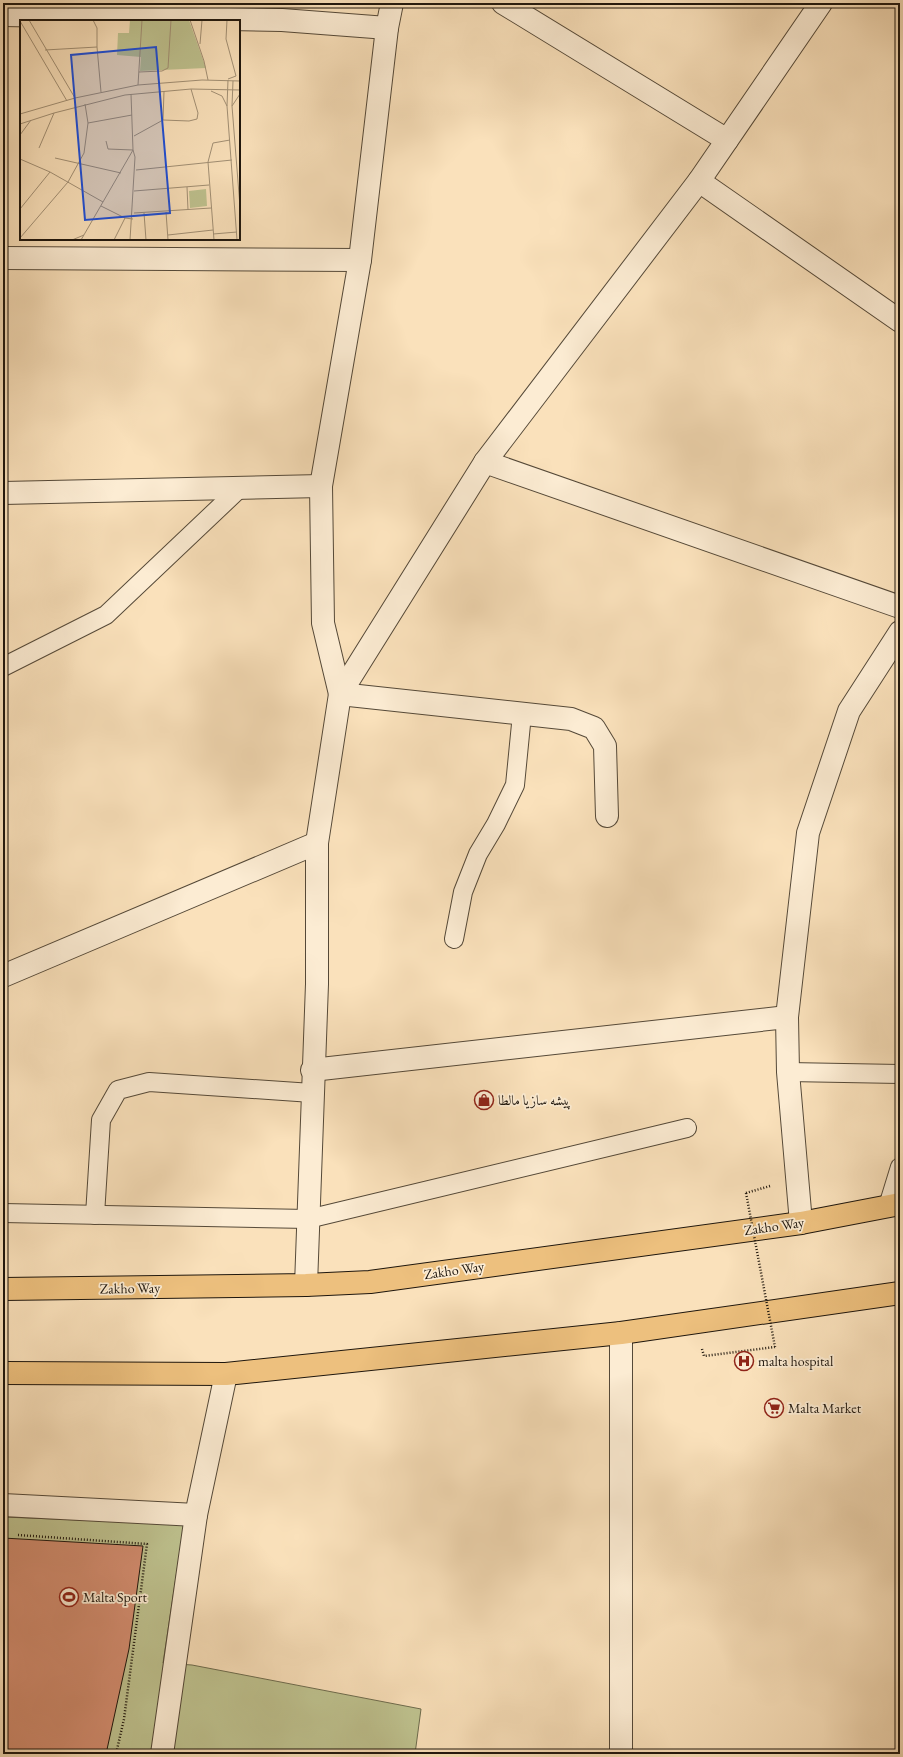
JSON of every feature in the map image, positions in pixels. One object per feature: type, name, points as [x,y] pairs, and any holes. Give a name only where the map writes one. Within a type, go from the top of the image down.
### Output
[{"type":"highway","name":"Zakho Way","points":[[3,1289],[306,1285],[370,1282],[801,1222],[894,1205]]},
{"type":"highway","points":[[3,1373],[226,1374],[621,1333],[900,1293]]},
{"type":"street","points":[[306,1285],[312,1070],[317,984],[317,843],[340,694],[323,623],[321,486],[360,260],[387,28],[392,3]]},
{"type":"street","points":[[503,3],[727,140]]},
{"type":"street","points":[[340,694],[484,462],[699,181],[821,3]]},
{"type":"street","points":[[3,15],[46,10],[282,12],[387,28]]},
{"type":"street","points":[[699,181],[900,321]]},
{"type":"street","points":[[3,258],[360,260]]},
{"type":"street","points":[[484,462],[900,607]]},
{"type":"street","points":[[3,493],[321,486]]},
{"type":"street","points":[[801,1222],[788,1072],[787,1017],[808,833],[849,711],[900,632]]},
{"type":"street","points":[[340,694],[571,719],[594,728],[605,746],[607,816]]},
{"type":"street","points":[[3,976],[317,843]]},
{"type":"street","points":[[312,1070],[787,1017]]},
{"type":"street","points":[[621,1333],[621,1754]]},
{"type":"street","points":[[162,1754],[196,1515],[226,1374]]},
{"type":"street","points":[[3,1506],[196,1515]]},
{"type":"lane","points":[[3,667],[106,615],[240,488]]},
{"type":"lane","points":[[454,939],[463,892],[475,861],[515,785],[522,714]]},
{"type":"lane","points":[[788,1072],[900,1074]]},
{"type":"lane","points":[[95,1215],[101,1120],[118,1090],[149,1082],[312,1093]]},
{"type":"lane","points":[[3,1213],[308,1219],[687,1128]]},
{"type":"lane","points":[[894,1205],[900,1167]]},
{"type":"path","points":[[704,1356],[775,1346],[746,1193],[776,1185]]},
{"type":"path","points":[[11,1535],[147,1544],[124,1719],[116,1754]]},
{"type":"green space","points":[[3,1517],[184,1524],[163,1663],[192,1665],[421,1709],[415,1754],[3,1754]]},
{"type":"building","name":"Malta Sport","points":[[3,1538],[143,1546],[129,1649],[106,1754],[3,1754]]},
{"type":"place","name":"پيشه سازيا مالطا","points":[[484,1100]]},
{"type":"place","name":"malta hospital","points":[[744,1361]]},
{"type":"place","name":"Malta Market","points":[[774,1408]]},
{"type":"place","name":"Malta Sport","points":[[69,1597]]}]
